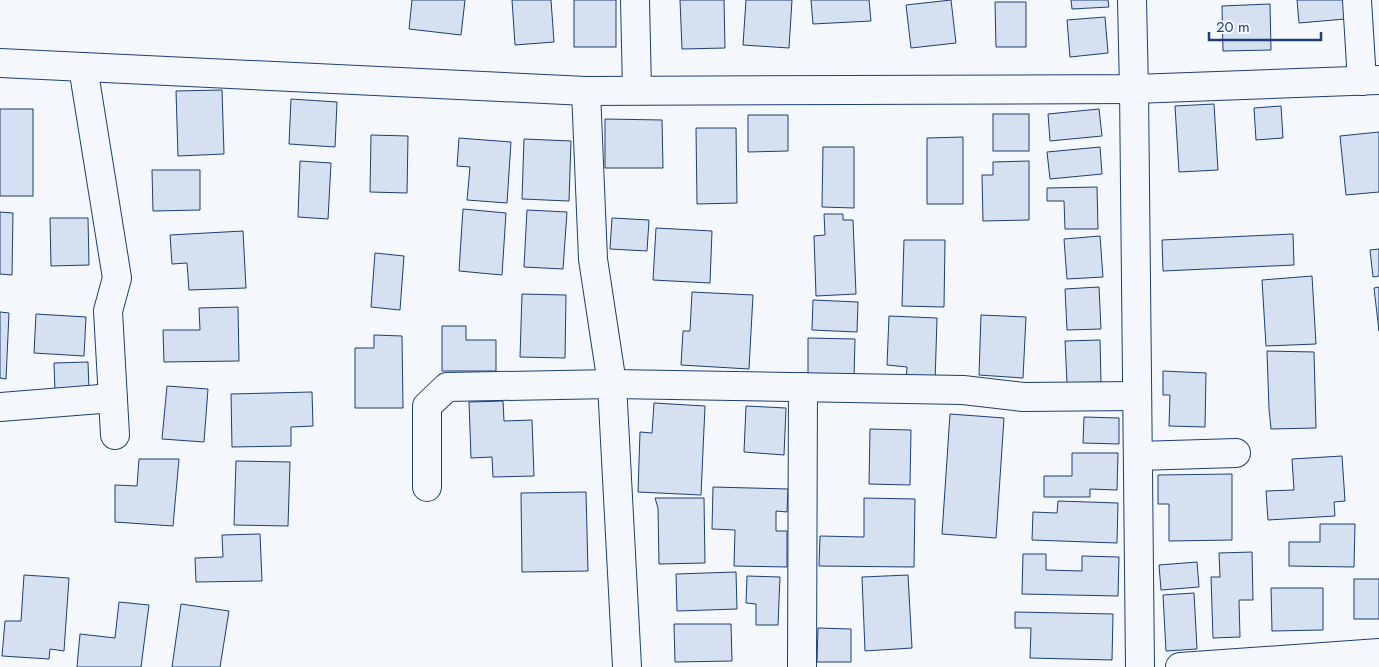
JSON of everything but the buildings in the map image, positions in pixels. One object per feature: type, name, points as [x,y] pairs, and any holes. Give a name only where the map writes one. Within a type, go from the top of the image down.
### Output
[{"type":"street","points":[[635,0],[637,90]]},
{"type":"street","points":[[1132,0],[1140,667]]},
{"type":"street","points":[[0,63],[586,91],[1134,89],[1371,81],[1357,0]]},
{"type":"street","points":[[83,67],[117,278],[108,311],[114,435]]},
{"type":"street","points":[[586,91],[593,259],[612,384],[627,667]]},
{"type":"street","points":[[427,487],[427,406],[446,387],[612,384],[963,390],[1023,397],[1137,396]]},
{"type":"street","points":[[802,667],[803,387]]},
{"type":"street","points":[[0,406],[112,398]]},
{"type":"street","points":[[1138,456],[1236,453]]},
{"type":"street","points":[[1180,667],[1379,653]]}]
